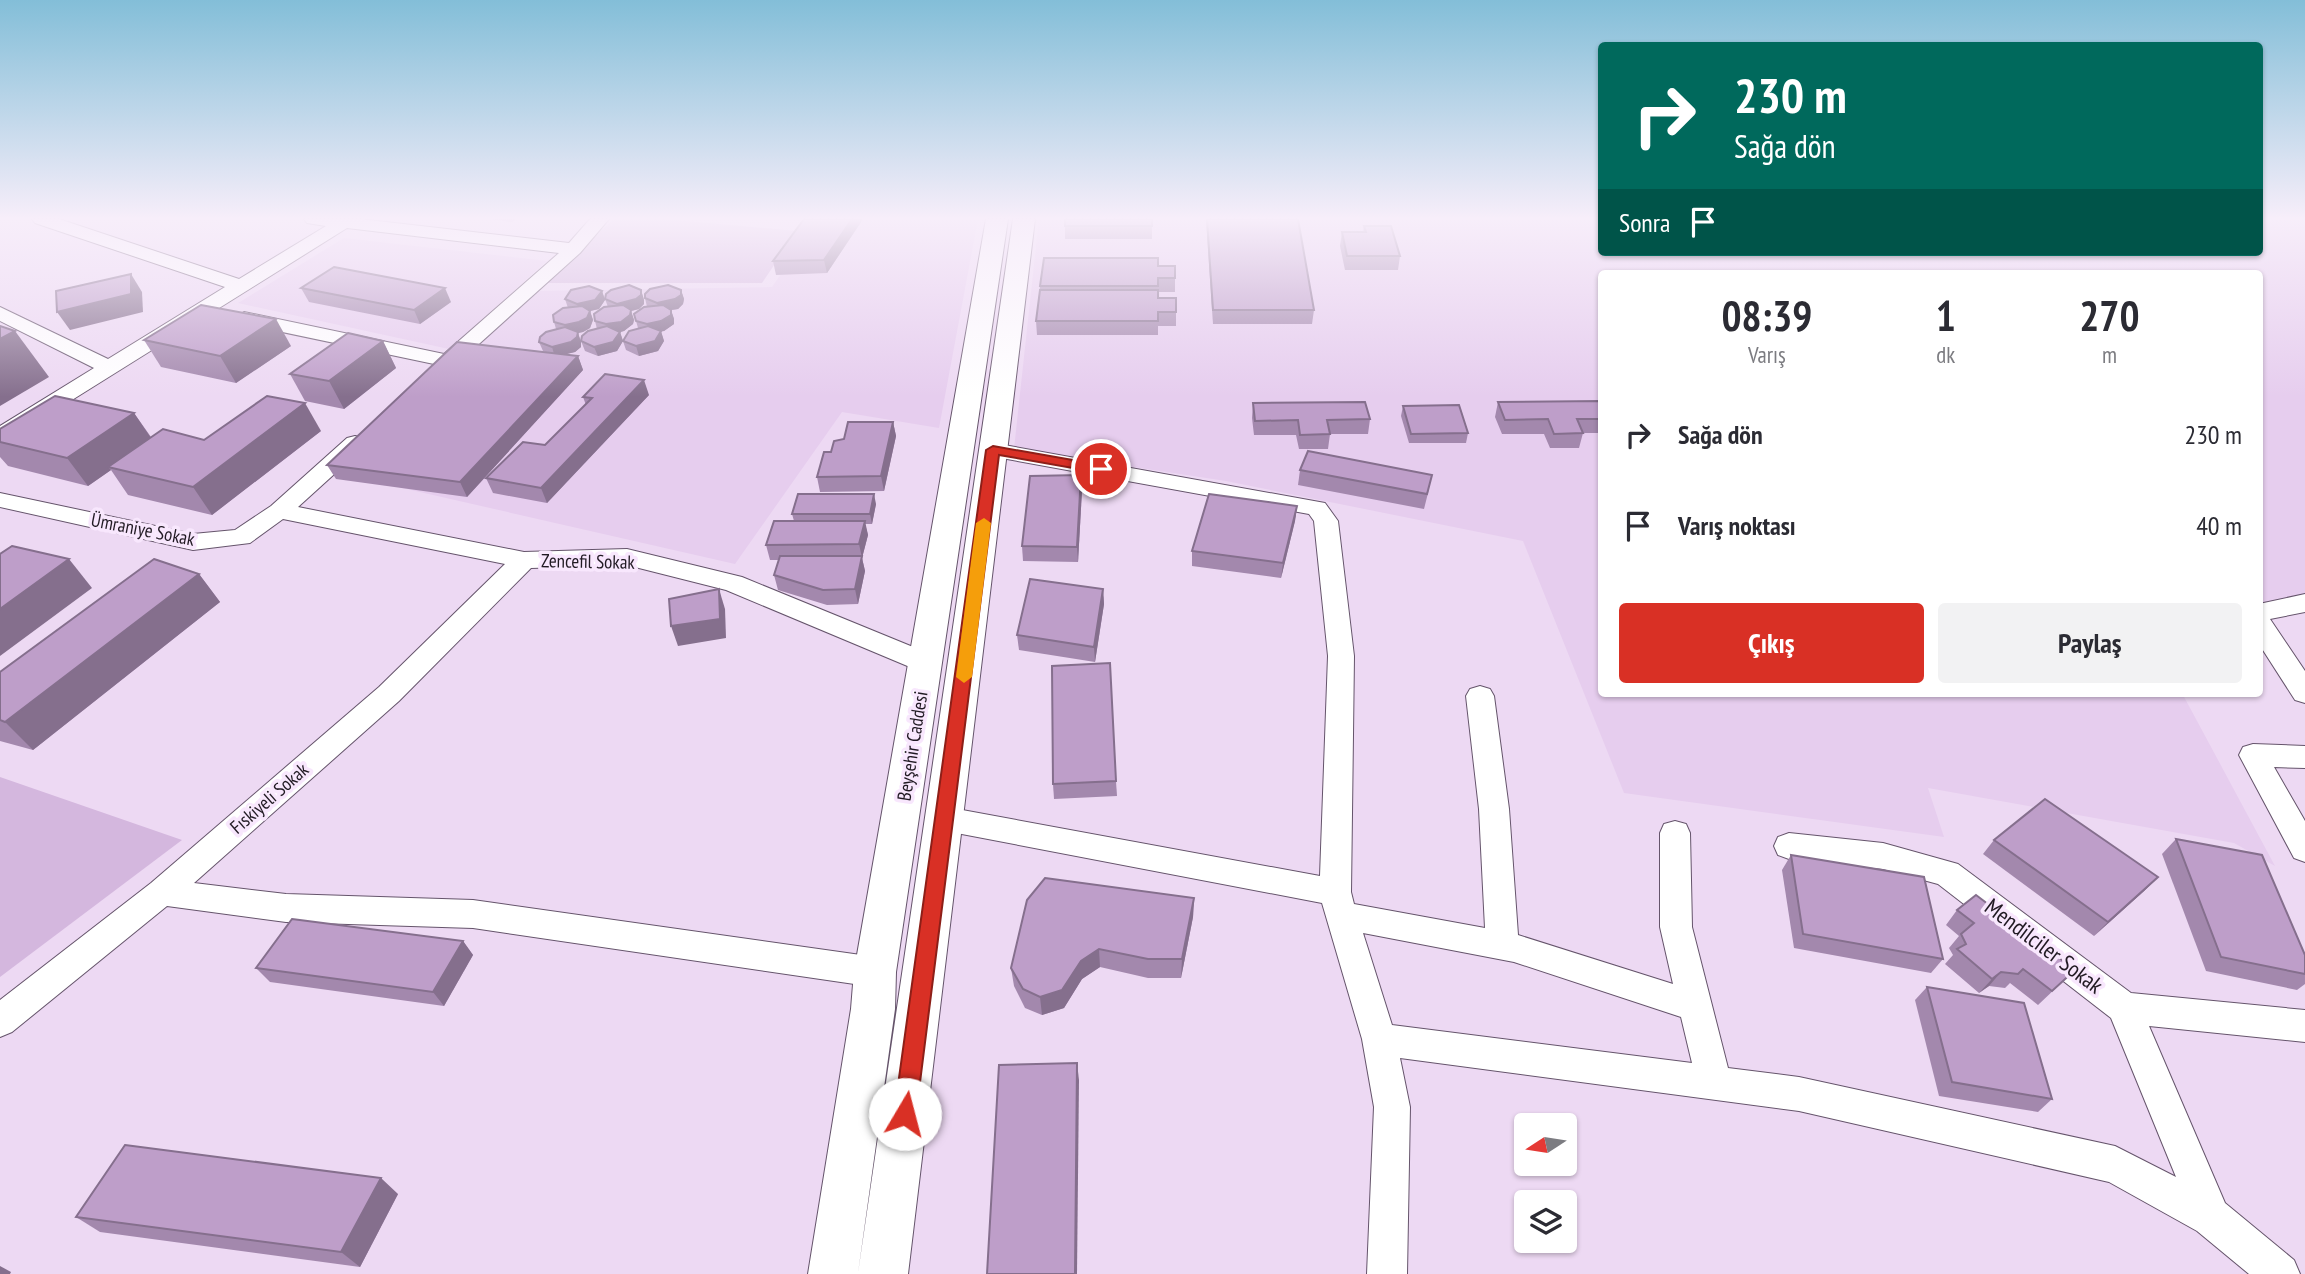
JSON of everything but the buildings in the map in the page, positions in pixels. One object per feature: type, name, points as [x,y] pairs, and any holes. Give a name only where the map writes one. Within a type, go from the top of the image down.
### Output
[{"type":"main road","name":"Beyşehir Caddesi","points":[[833,1274],[873,1009],[874,972],[987,278]]},
{"type":"main road","points":[[883,1274],[946,819],[1016,278]]},
{"type":"street","points":[[218,278],[243,287]]},
{"type":"street","points":[[0,435],[256,278]]},
{"type":"street","points":[[428,378],[540,278]]},
{"type":"street","points":[[204,310],[448,360]]},
{"type":"street","points":[[0,313],[110,368]]},
{"type":"street","name":"Ümraniye Sokak","points":[[0,500],[193,542],[241,537],[279,511],[369,431]]},
{"type":"street","points":[[993,450],[1317,508],[1326,521],[1341,656],[1339,904],[1379,1039],[1392,1107],[1387,1274]]},
{"type":"street","name":"Zencefil Sokak","points":[[279,511],[524,560],[627,557],[733,583],[926,663]]},
{"type":"street","name":"Fıskiyeli Sokak","points":[[0,1021],[162,892],[388,694],[524,560]]},
{"type":"street","points":[[2263,612],[2305,603]]},
{"type":"street","points":[[2263,629],[2305,693]]},
{"type":"street","points":[[1480,696],[1494,809],[1502,945]]},
{"type":"street","points":[[2305,757],[2253,755],[2305,849]]},
{"type":"street","points":[[946,819],[1339,904],[1502,945],[1695,1006]]},
{"type":"street","points":[[1675,833],[1676,927],[1714,1083]]},
{"type":"street","name":"Mendilciler Sokak","points":[[1789,846],[1883,856],[1947,873],[2124,1008]]},
{"type":"street","points":[[162,892],[286,908],[473,915],[874,972]]},
{"type":"street","points":[[2211,1217],[2124,1008],[2305,1026]]},
{"type":"street","points":[[1379,1039],[1799,1094],[2115,1166],[2211,1217],[2280,1274]]},
{"type":"shaded area","points":[[278,278],[528,278],[449,349],[238,303]]},
{"type":"shaded area","points":[[547,278],[765,278],[762,283],[542,283]]},
{"type":"shaded area","points":[[778,278],[967,278],[939,428],[842,412],[735,564],[328,471],[537,291],[772,287]]},
{"type":"shaded area","points":[[1033,278],[1598,278],[1598,697],[2184,697],[2275,866],[2234,843],[1928,788],[1944,837],[1624,793],[1523,541],[1226,481],[1014,449]]},
{"type":"shaded area","points":[[2263,278],[2305,278],[2305,595],[2263,603]]},
{"type":"shaded area","points":[[0,777],[182,840],[0,977]]},
{"type":"slow traffic","points":[[964,677],[984,523]]},
{"type":"route","points":[[905,1114],[993,450],[1101,469]]}]
